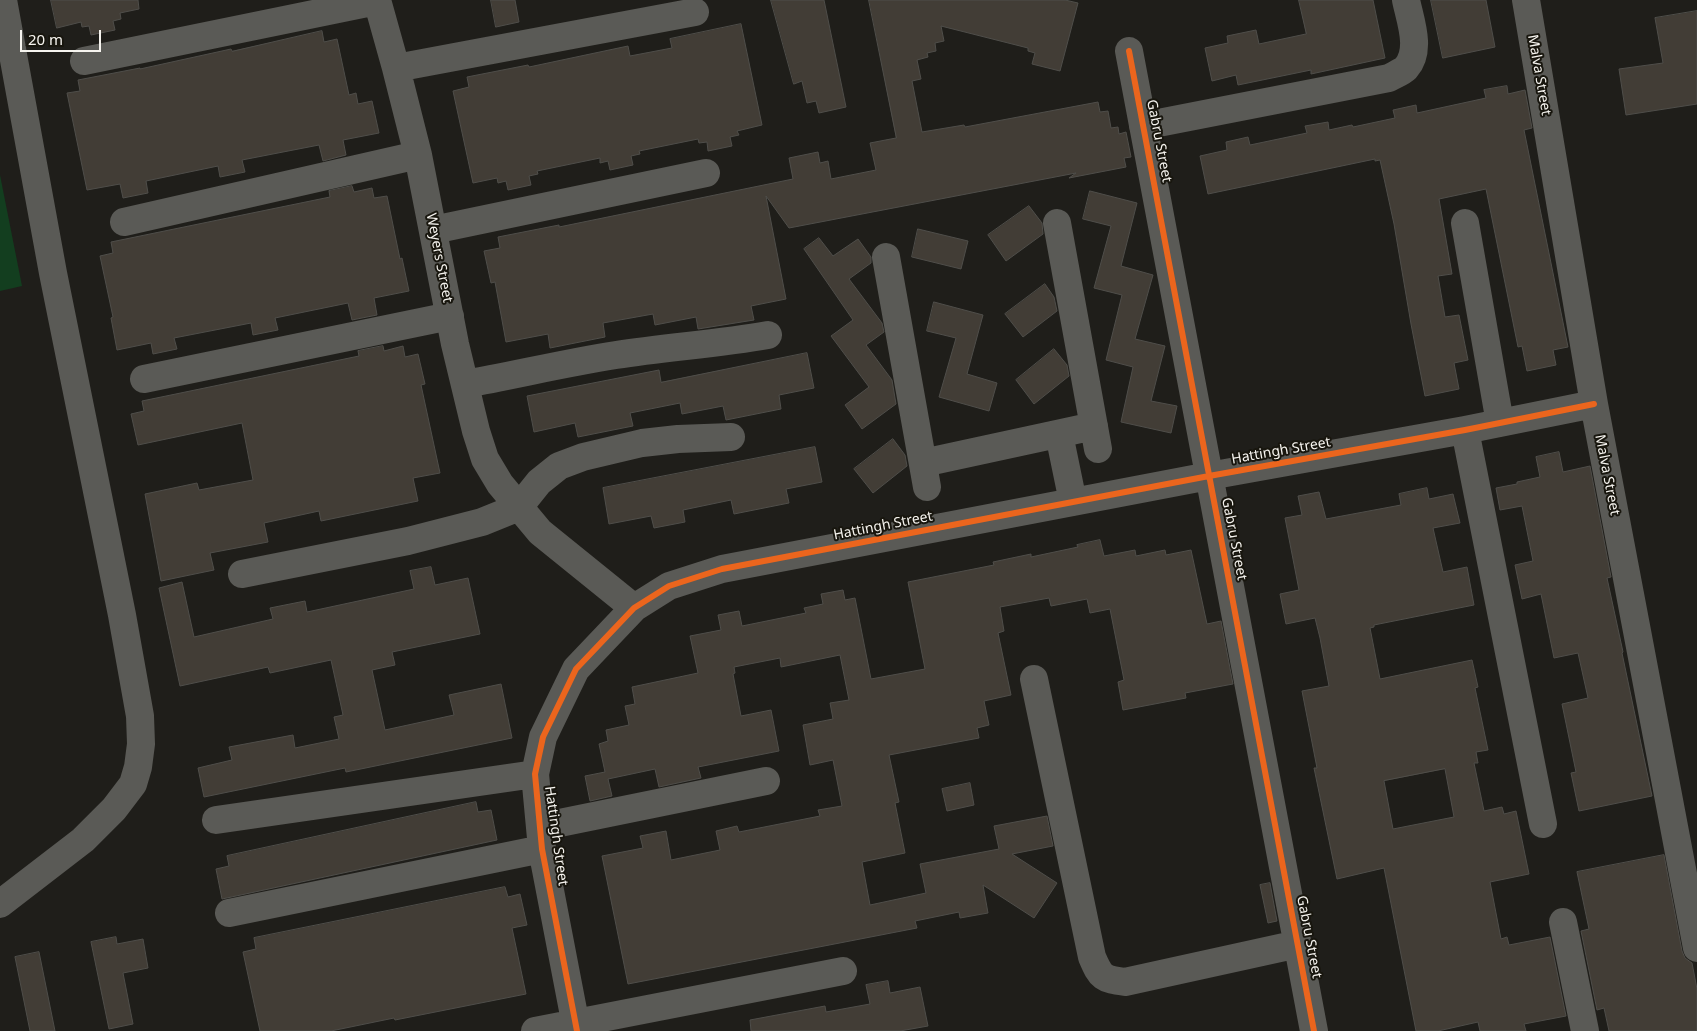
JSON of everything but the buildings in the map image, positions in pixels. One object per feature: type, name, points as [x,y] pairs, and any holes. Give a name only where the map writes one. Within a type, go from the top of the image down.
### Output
[{"type":"street","points":[[0,904],[42,874],[83,840],[114,809],[132,784],[138,767],[141,744],[140,716],[122,615],[53,273],[3,0]]},
{"type":"street","points":[[84,61],[377,0]]},
{"type":"street","name":"Weyers Street","points":[[377,0],[418,155],[450,316],[476,431],[485,459],[500,484],[540,532],[634,608]]},
{"type":"street","points":[[1143,126],[1389,78],[1406,68],[1414,53],[1414,39],[1406,0]]},
{"type":"street","name":"Malva Street","points":[[1526,0],[1594,404],[1697,948]]},
{"type":"street","points":[[396,68],[695,12]]},
{"type":"street","name":"Gabru Street","points":[[1129,51],[1314,1031]]},
{"type":"street","points":[[124,222],[418,155]]},
{"type":"street","points":[[434,230],[706,173]]},
{"type":"street","points":[[886,257],[925,475],[1059,434],[1096,438],[1057,223]]},
{"type":"street","points":[[1464,223],[1500,423]]},
{"type":"street","points":[[144,379],[450,316]]},
{"type":"street","points":[[465,384],[661,348],[727,342],[768,335]]},
{"type":"street","name":"Hattingh Street","points":[[576,1027],[541,838],[535,774],[543,737],[576,669],[634,608],[669,586],[722,569],[1209,476],[1465,430],[1594,404]]},
{"type":"street","points":[[1465,430],[1543,824]]},
{"type":"street","points":[[1059,434],[1073,502]]},
{"type":"street","points":[[242,574],[358,552],[482,522],[519,507],[539,482],[560,466],[584,457],[642,443],[678,439],[731,437]]},
{"type":"street","points":[[1034,679],[1092,957],[1098,973],[1110,980],[1133,981],[1298,944]]},
{"type":"street","points":[[216,820],[535,774]]},
{"type":"street","points":[[229,913],[541,838],[766,781]]},
{"type":"street","points":[[1563,922],[1585,1031]]},
{"type":"street","points":[[535,1031],[576,1027],[843,971]]},
{"type":"green space","points":[[0,175],[22,286],[0,291]]},
{"type":"cycle path","points":[[1129,51],[1314,1031]]},
{"type":"cycle path","points":[[577,1031],[542,849],[535,774],[543,737],[576,669],[634,608],[669,586],[722,569],[1209,476],[1465,430],[1594,404]]}]
